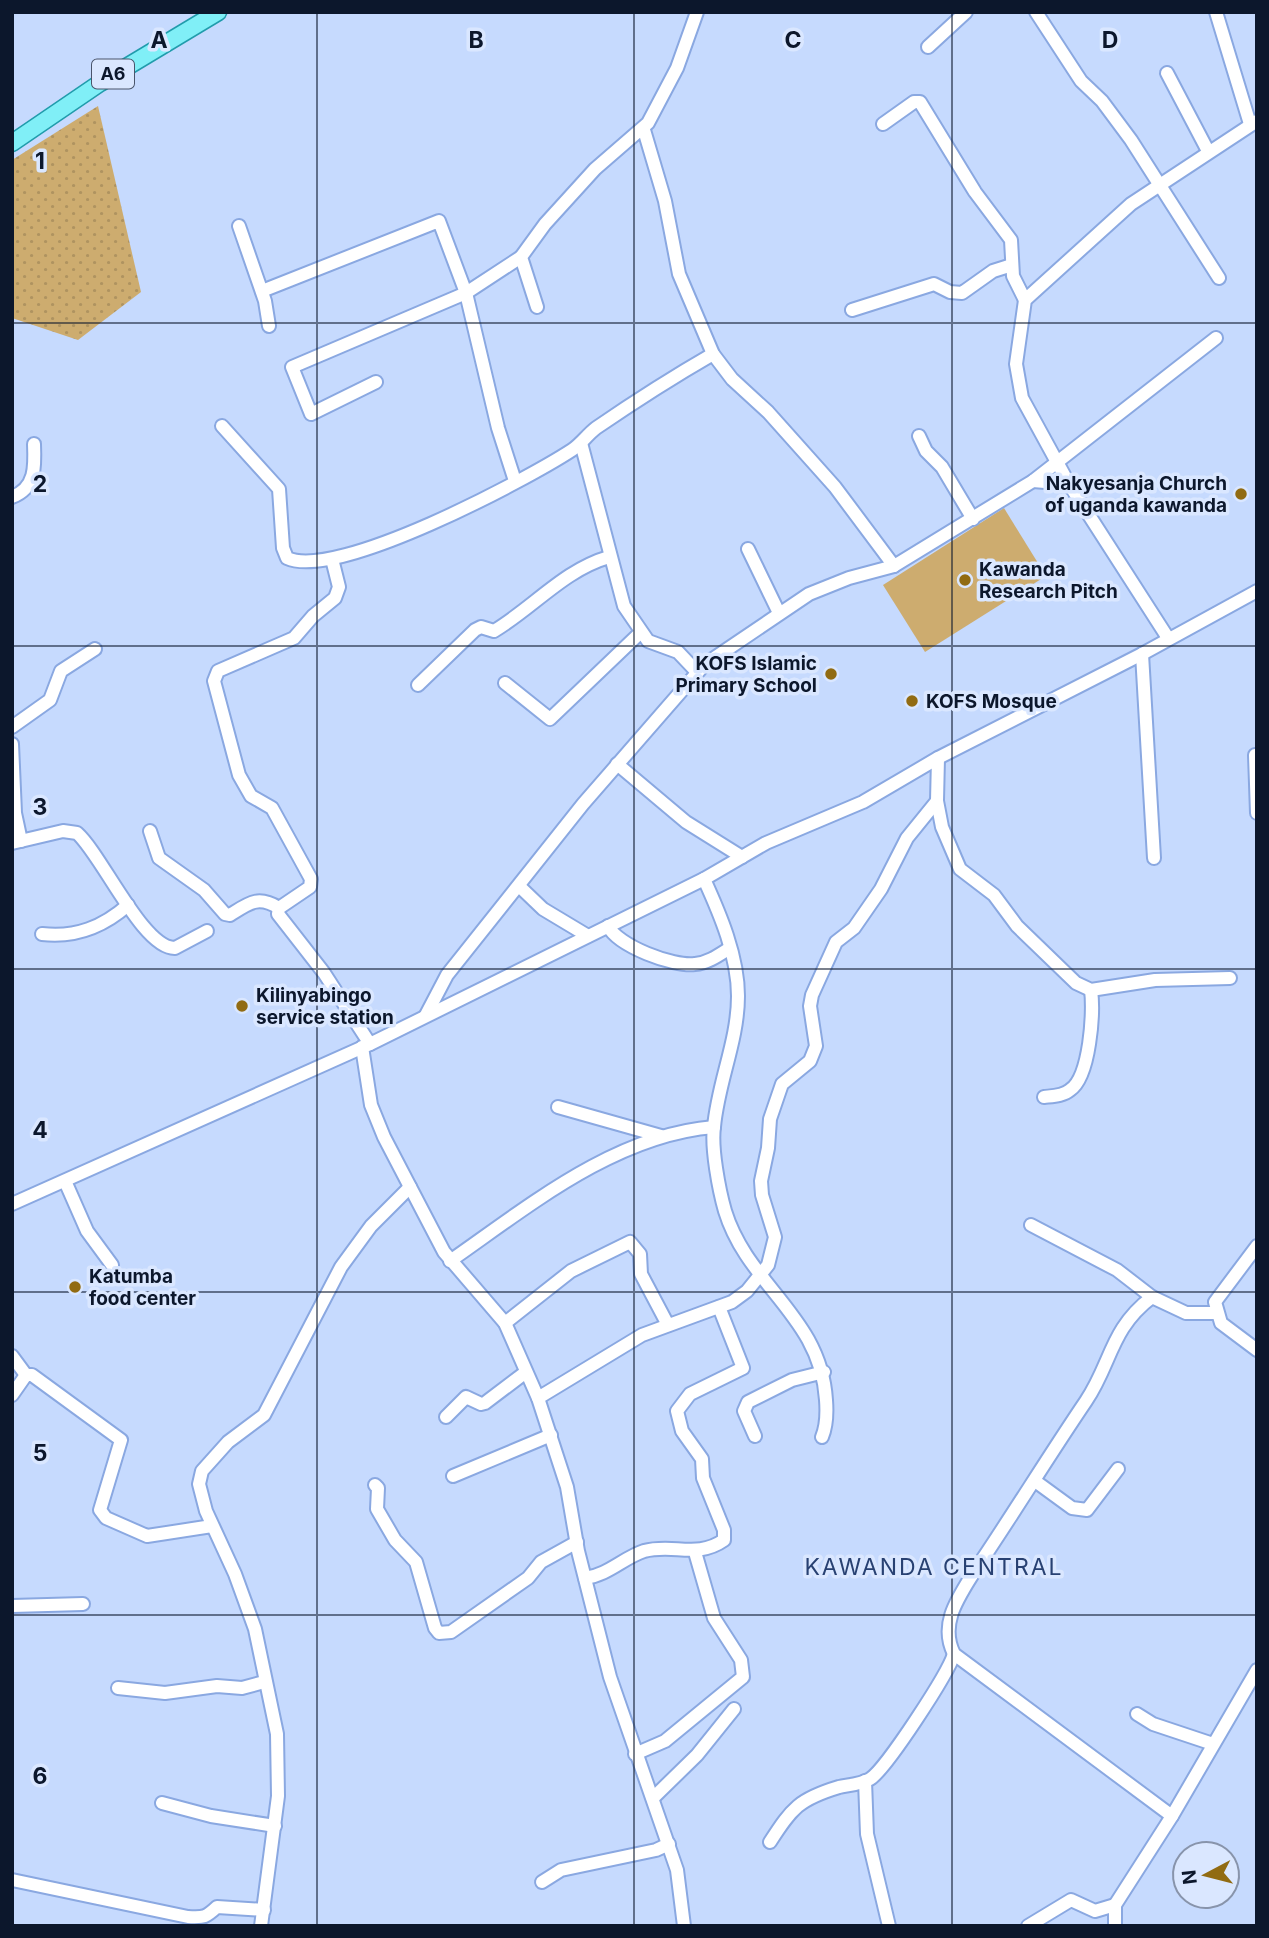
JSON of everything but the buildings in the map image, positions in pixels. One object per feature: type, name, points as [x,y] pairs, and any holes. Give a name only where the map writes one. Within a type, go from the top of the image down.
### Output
[{"type":"main road","name":"A6","points":[[12,143],[208,14]]},
{"type":"street","points":[[376,383],[310,414],[292,367],[466,293],[521,257],[545,224],[595,169],[643,130],[677,68],[697,12]]},
{"type":"street","points":[[928,47],[965,12]]},
{"type":"street","points":[[1035,12],[1081,81],[1102,101],[1131,140],[1219,278]]},
{"type":"street","points":[[1168,638],[1055,461],[1018,383],[1017,343],[1025,300],[1132,204],[1254,122],[1216,12]]},
{"type":"street","points":[[1167,73],[1208,151]]},
{"type":"street","points":[[883,124],[914,102],[920,102],[975,192],[1011,240],[1016,285],[1025,300]]},
{"type":"street","points":[[643,130],[665,201],[678,274],[713,354],[732,379],[768,412],[835,487],[894,566]]},
{"type":"street","points":[[262,291],[439,220],[466,293],[498,428],[515,481]]},
{"type":"street","points":[[239,226],[262,291],[270,326]]},
{"type":"street","points":[[521,257],[537,307]]},
{"type":"street","points":[[852,310],[933,284],[950,292],[962,293],[993,271],[1012,265]]},
{"type":"street","points":[[426,1016],[447,975],[617,764],[697,671],[779,613],[820,589],[894,566],[973,519],[1032,481],[1055,461],[1150,392],[1216,338]]},
{"type":"street","points":[[222,426],[279,489],[283,548],[288,558],[305,561],[332,559],[384,544],[467,507],[581,443],[593,431],[665,382],[713,354]]},
{"type":"street","points":[[919,436],[926,452],[942,467],[973,519]]},
{"type":"street","points":[[581,443],[620,598],[651,643],[678,652],[697,671]]},
{"type":"street","points":[[12,497],[29,486],[35,462],[34,444]]},
{"type":"street","points":[[1032,481],[1069,484]]},
{"type":"street","points":[[748,550],[779,613]]},
{"type":"street","points":[[418,685],[475,629],[481,627],[494,631],[526,611],[573,571],[609,557]]},
{"type":"street","points":[[332,559],[339,587],[335,598],[313,616],[294,638],[214,675],[239,775],[251,796],[272,808],[311,879],[310,887],[279,908],[278,914],[324,974],[366,1046],[371,1105],[410,1187],[450,1261],[505,1323],[538,1398],[567,1487],[584,1578],[610,1676],[635,1754],[669,1844],[682,1891],[684,1926]]},
{"type":"street","points":[[12,1204],[366,1046],[704,879],[766,843],[863,803],[938,758],[1142,654],[1257,591]]},
{"type":"street","points":[[505,683],[550,719],[641,632]]},
{"type":"street","points":[[12,727],[50,699],[56,680],[67,666],[94,649]]},
{"type":"street","points":[[1142,654],[1154,858]]},
{"type":"street","points":[[12,744],[16,842],[62,831],[76,833],[142,926],[169,948],[175,948],[207,931]]},
{"type":"street","points":[[1255,755],[1257,813]]},
{"type":"street","points":[[938,758],[937,801],[947,844],[960,869],[994,895],[1017,926],[1076,983],[1091,990],[1155,980],[1230,978]]},
{"type":"street","points":[[617,764],[685,822],[742,857]]},
{"type":"street","points":[[538,1398],[629,1342],[719,1307],[747,1291],[768,1265],[775,1245],[761,1181],[768,1148],[770,1119],[782,1084],[810,1061],[816,1046],[810,1006],[813,995],[836,943],[854,928],[881,889],[900,849],[937,801]]},
{"type":"street","points":[[150,831],[159,858],[204,890],[225,914],[230,915],[253,900],[270,902],[279,908]]},
{"type":"street","points":[[704,879],[730,948],[737,982],[737,1019],[714,1127],[724,1208],[746,1256],[810,1340],[824,1372],[827,1411],[822,1437]]},
{"type":"street","points":[[519,886],[543,909],[588,936]]},
{"type":"street","points":[[42,934],[67,935],[99,926],[128,905]]},
{"type":"street","points":[[608,926],[620,942],[680,964],[705,962],[730,948]]},
{"type":"street","points":[[1044,1097],[1067,1093],[1076,1082],[1094,1024],[1091,990]]},
{"type":"street","points":[[558,1107],[661,1136]]},
{"type":"street","points":[[450,1261],[576,1177],[633,1147],[661,1136],[714,1127]]},
{"type":"street","points":[[65,1181],[87,1231],[112,1265]]},
{"type":"street","points":[[261,1926],[279,1777],[276,1734],[264,1682],[261,1651],[246,1602],[212,1526],[201,1498],[199,1483],[202,1471],[243,1428],[264,1415],[341,1267],[371,1226],[410,1187]]},
{"type":"street","points":[[1031,1225],[1117,1270],[1152,1297],[1186,1313],[1216,1312]]},
{"type":"street","points":[[505,1323],[571,1271],[630,1242],[640,1254],[641,1274],[668,1325]]},
{"type":"street","points":[[1257,1247],[1215,1302],[1216,1312],[1228,1331],[1257,1350]]},
{"type":"street","points":[[1152,1297],[1119,1331],[1096,1384],[956,1602],[949,1622],[948,1642],[954,1654],[1172,1816]]},
{"type":"street","points":[[584,1578],[610,1571],[642,1552],[695,1552],[722,1542],[725,1535],[703,1478],[702,1459],[682,1431],[677,1411],[690,1394],[743,1368],[719,1307]]},
{"type":"street","points":[[12,1356],[26,1375]]},
{"type":"street","points":[[446,1417],[466,1397],[485,1403],[526,1372]]},
{"type":"street","points":[[755,1436],[744,1411],[748,1402],[792,1380],[824,1372]]},
{"type":"street","points":[[26,1375],[32,1375],[121,1440],[100,1510],[106,1517],[147,1536],[212,1526]]},
{"type":"street","points":[[12,1395],[26,1375]]},
{"type":"street","points":[[453,1476],[551,1435]]},
{"type":"street","points":[[1035,1481],[1072,1508],[1087,1510],[1118,1469]]},
{"type":"street","points":[[375,1485],[378,1488],[377,1509],[397,1543],[416,1562],[435,1628],[444,1634],[528,1578],[541,1562],[577,1542]]},
{"type":"street","points":[[635,1754],[665,1741],[743,1677],[741,1660],[714,1618],[695,1552]]},
{"type":"street","points":[[12,1606],[83,1604]]},
{"type":"street","points":[[770,1842],[793,1808],[804,1799],[865,1781],[886,1765],[918,1712],[940,1685],[954,1654]]},
{"type":"street","points":[[1115,1926],[1115,1905],[1172,1816],[1257,1670]]},
{"type":"street","points":[[118,1688],[165,1693],[217,1686],[242,1688],[264,1682]]},
{"type":"street","points":[[653,1798],[697,1755],[734,1709]]},
{"type":"street","points":[[1137,1714],[1153,1724],[1213,1744]]},
{"type":"street","points":[[865,1781],[867,1834],[889,1926]]},
{"type":"street","points":[[162,1803],[211,1816],[275,1826]]},
{"type":"street","points":[[542,1882],[561,1870],[656,1850],[669,1844]]},
{"type":"street","points":[[12,1880],[188,1917],[205,1917],[212,1914],[217,1907],[264,1910]]},
{"type":"street","points":[[1028,1926],[1071,1900],[1095,1911],[1115,1905]]},
{"type":"shaded area","points":[[98,106],[141,292],[78,340],[12,318],[12,160]]},
{"type":"shaded area","name":"Kawanda Research Pitch","points":[[1004,508],[1046,576],[925,652],[883,585]]},
{"type":"place","name":"Nakyesanja Church of uganda kawanda","points":[[1241,494]]},
{"type":"place","name":"Kawanda Research Pitch","points":[[965,580]]},
{"type":"place","name":"KOFS Islamic Primary School","points":[[831,674]]},
{"type":"place","name":"KOFS Mosque","points":[[912,701]]},
{"type":"place","name":"Kilinyabingo service station","points":[[242,1006]]},
{"type":"place","name":"Katumba food center","points":[[75,1287]]},
{"type":"district","name":"KAWANDA CENTRAL","points":[[934,1567]]}]
